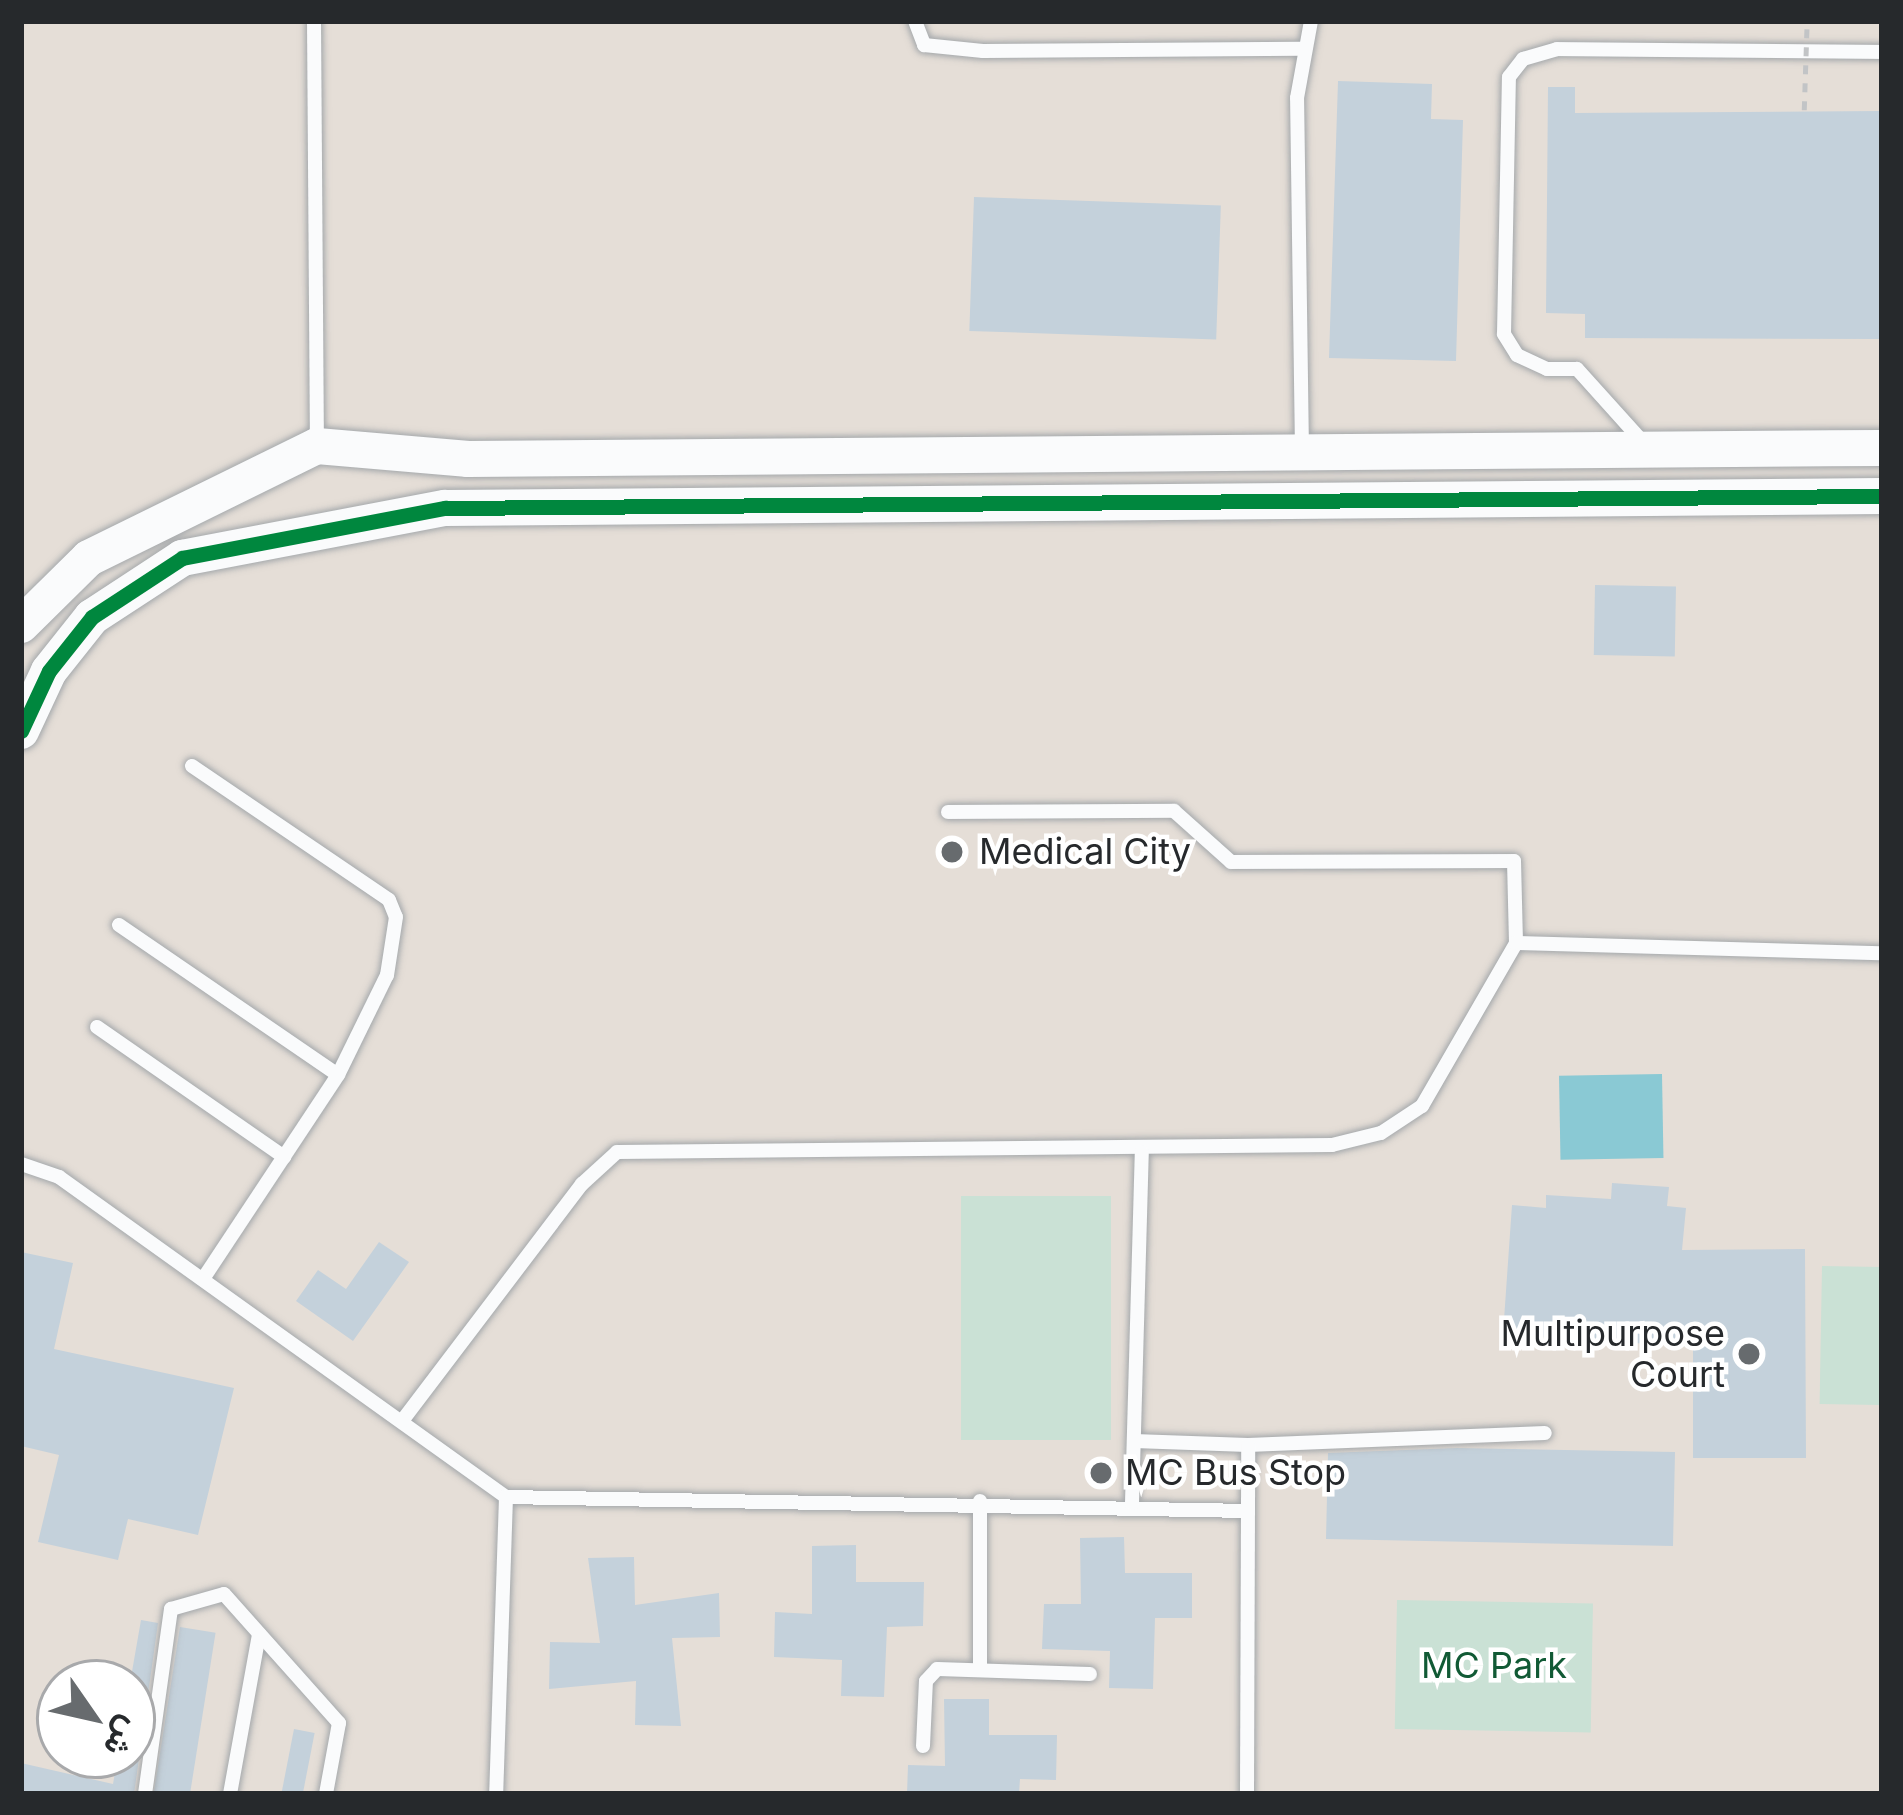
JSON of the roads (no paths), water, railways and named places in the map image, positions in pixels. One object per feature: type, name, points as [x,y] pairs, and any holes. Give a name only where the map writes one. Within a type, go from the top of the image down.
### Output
[{"type":"street","points":[[21,625],[64,576],[159,518],[317,446],[468,459],[1882,448]]},
{"type":"street","points":[[21,731],[49,671],[92,617],[182,558],[445,508],[1882,496]]},
{"type":"street","points":[[159,518],[182,558]]},
{"type":"lane","points":[[314,21],[317,446]]},
{"type":"lane","points":[[915,21],[923,45],[983,51],[1301,49]]},
{"type":"lane","points":[[1302,453],[1301,49],[1312,21]]},
{"type":"lane","points":[[1655,450],[1627,430],[1577,368],[1547,370],[1517,355],[1504,334],[1509,77],[1523,58],[1557,50],[1882,52]]},
{"type":"lane","points":[[192,766],[394,907],[387,974],[338,1076],[203,1280]]},
{"type":"lane","points":[[402,1421],[582,1184],[617,1152],[1142,1152],[1332,1145],[1382,1132],[1423,1106],[1516,943],[1514,861],[1231,862],[1174,811],[948,812]]},
{"type":"lane","points":[[119,925],[338,1076]]},
{"type":"lane","points":[[1516,943],[1882,952]]},
{"type":"lane","points":[[97,1027],[284,1157]]},
{"type":"lane","points":[[1132,1503],[1142,1152]]},
{"type":"lane","points":[[21,1164],[59,1177],[506,1497],[1132,1503],[1248,1510]]},
{"type":"lane","points":[[1134,1441],[1248,1445],[1545,1432]]},
{"type":"lane","points":[[1247,1794],[1248,1445]]},
{"type":"lane","points":[[496,1794],[506,1497]]},
{"type":"lane","points":[[980,1501],[980,1670]]},
{"type":"lane","points":[[145,1794],[171,1609],[224,1594],[339,1723],[326,1794]]},
{"type":"lane","points":[[230,1794],[260,1634]]},
{"type":"lane","points":[[923,1746],[930,1673],[1090,1674]]},
{"type":"water","points":[[1662,1074],[1663,1158],[1560,1160],[1559,1076]]},
{"type":"place","name":"Medical City","points":[[952,852]]},
{"type":"place","name":"Multipurpose Court","points":[[1749,1354]]},
{"type":"place","name":"MC Bus Stop","points":[[1101,1473]]},
{"type":"park label","name":"MC Park","points":[[1494,1666]]}]
